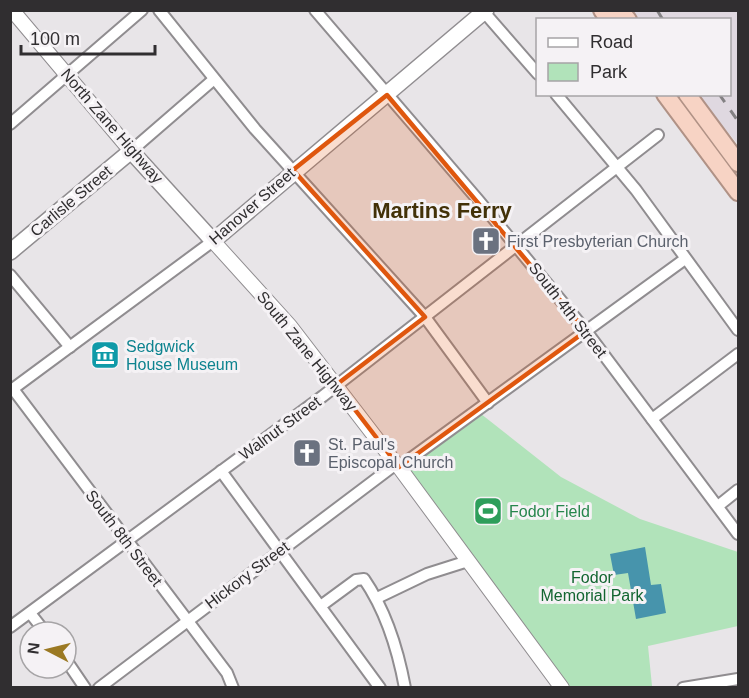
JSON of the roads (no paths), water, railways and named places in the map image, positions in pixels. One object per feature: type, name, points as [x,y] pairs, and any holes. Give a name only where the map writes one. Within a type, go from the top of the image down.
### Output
[{"type":"highway","points":[[666,96],[738,192]]},
{"type":"highway","points":[[688,96],[738,163]]},
{"type":"main road","name":"Hanover Street","points":[[213,241],[252,210],[293,170],[387,95],[485,11]]},
{"type":"main road","name":"North Zane Highway","points":[[132,151],[213,241]]},
{"type":"main road","name":"Carlisle Street","points":[[10,252],[132,151]]},
{"type":"street","name":"North Zane Highway","points":[[12,10],[132,151]]},
{"type":"street","points":[[10,124],[142,10]]},
{"type":"street","points":[[159,10],[213,80],[425,317],[488,403]]},
{"type":"street","name":"South 4th Street","points":[[315,10],[516,245],[586,331],[738,534]]},
{"type":"street","points":[[485,11],[536,73]]},
{"type":"street","name":"Carlisle Street","points":[[132,151],[213,80]]},
{"type":"street","points":[[558,96],[618,168],[738,330]]},
{"type":"street","name":"Walnut Street","points":[[10,627],[336,385],[658,135]]},
{"type":"street","name":"Hanover Street","points":[[12,390],[213,241]]},
{"type":"street","name":"South Zane Highway","points":[[213,241],[290,326],[562,687]]},
{"type":"street","name":"Hickory Street","points":[[99,687],[281,550],[488,403],[684,259]]},
{"type":"street","points":[[10,275],[70,347]]},
{"type":"street","points":[[651,419],[738,354]]},
{"type":"street","name":"South 8th Street","points":[[12,390],[227,673],[233,687]]},
{"type":"street","points":[[221,471],[322,605],[380,687]]},
{"type":"street","points":[[718,506],[738,490]]},
{"type":"street","points":[[377,598],[427,573],[468,561]]},
{"type":"street","points":[[322,605],[361,579],[377,598],[396,650],[405,687]]},
{"type":"street","points":[[30,613],[36,620]]},
{"type":"street","points":[[683,687],[738,679]]},
{"type":"water","points":[[645,547],[651,585],[661,584],[666,613],[636,619],[628,573],[614,575],[610,554]]},
{"type":"railway","points":[[657,10],[662,18]]},
{"type":"railway","points":[[720,96],[738,121]]},
{"type":"place","name":"First Presbyterian Church","points":[[486,241]]},
{"type":"place","name":"Sedgwick House Museum","points":[[105,355]]},
{"type":"place","name":"St. Paul's Episcopal Church","points":[[307,453]]},
{"type":"place","name":"Fodor Field","points":[[488,511]]},
{"type":"district","name":"Martins Ferry","points":[[442,210]]},
{"type":"park label","name":"Fodor Memorial Park","points":[[592,586]]}]
